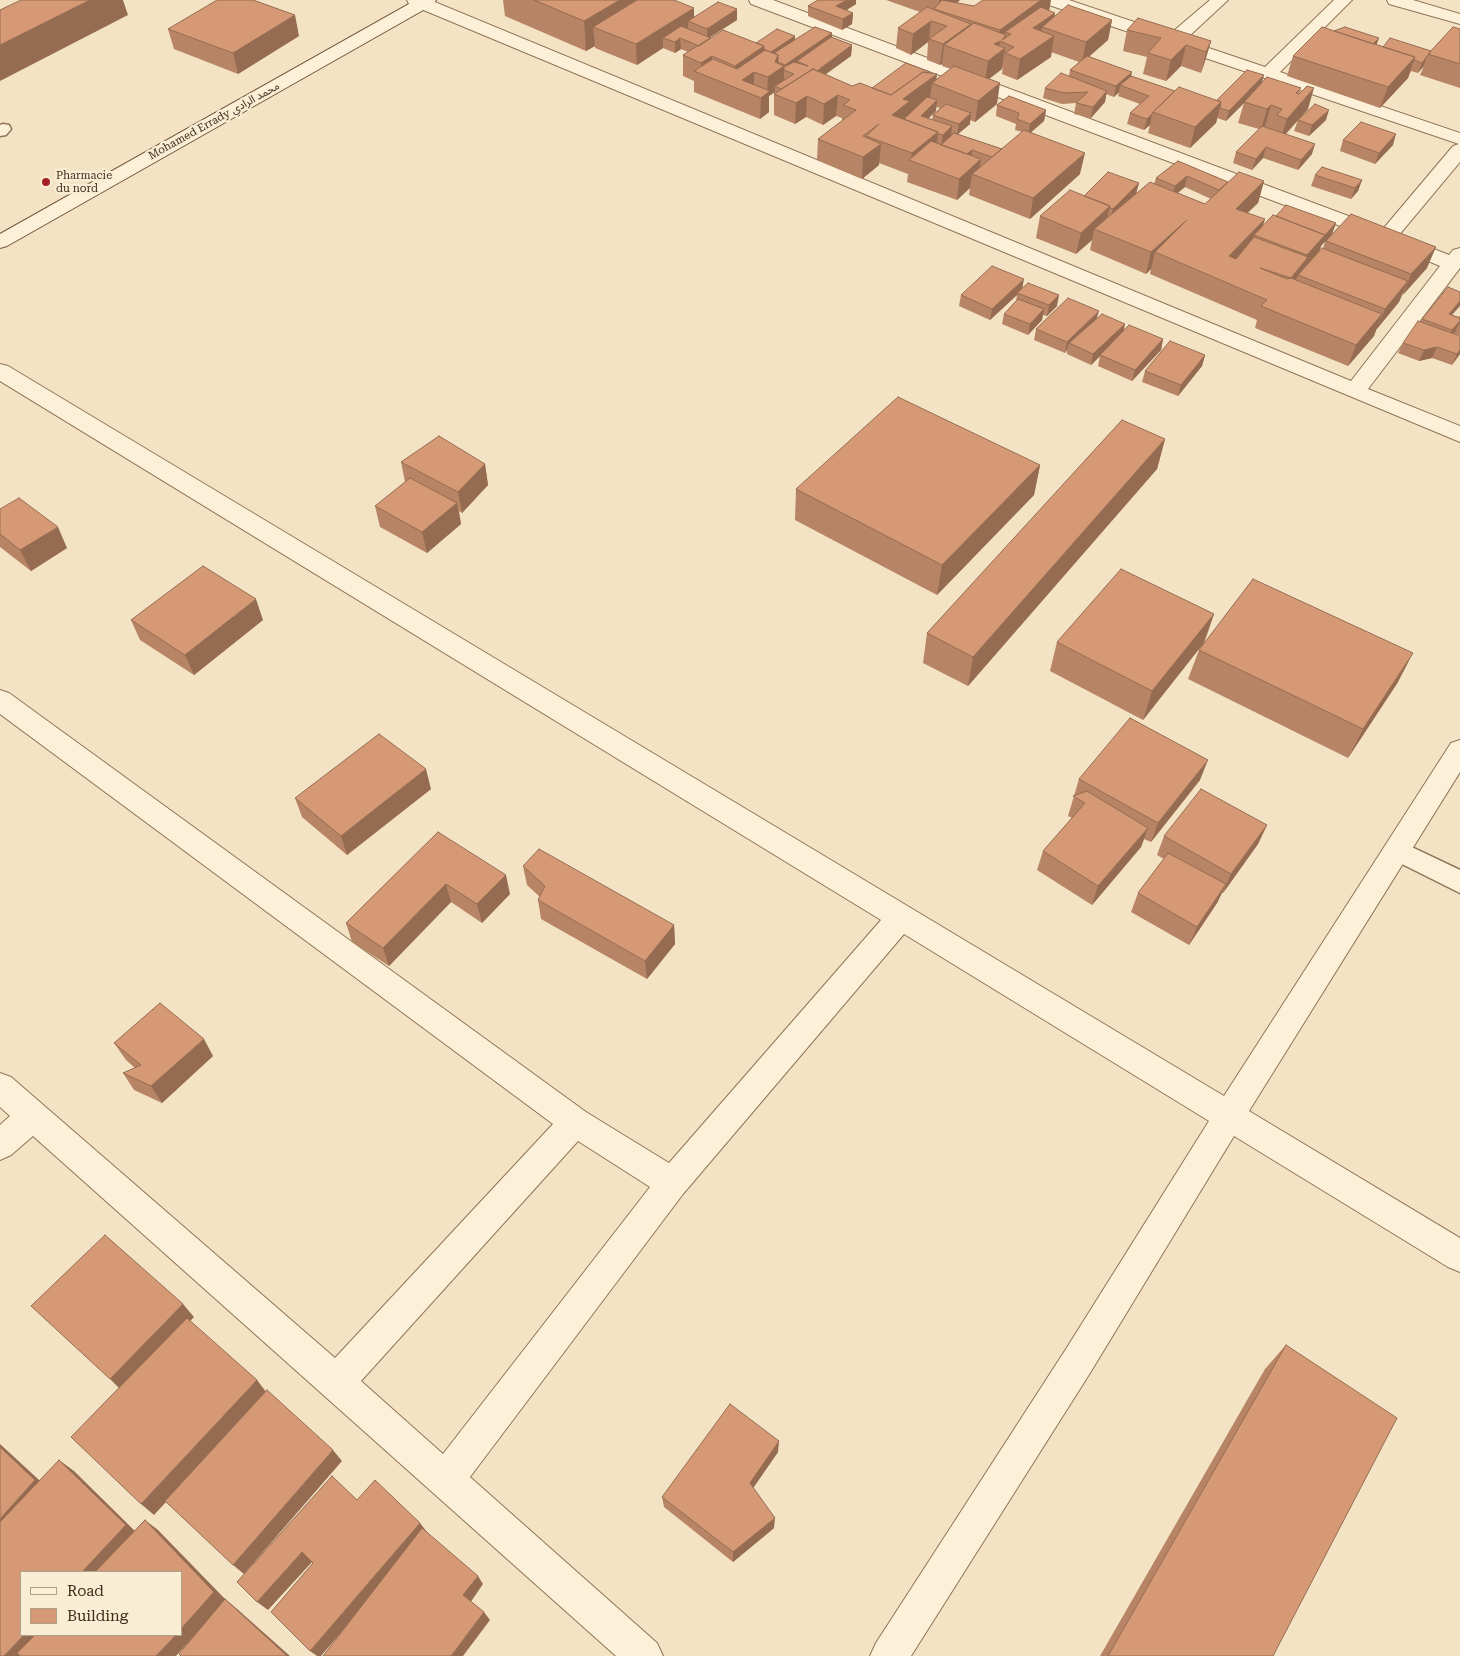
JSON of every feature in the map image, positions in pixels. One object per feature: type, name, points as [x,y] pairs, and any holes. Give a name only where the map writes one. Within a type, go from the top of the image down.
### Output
[{"type":"street","points":[[756,0],[1387,237],[1456,259],[1354,391]]},
{"type":"street","points":[[786,11],[804,0]]},
{"type":"street","points":[[1052,0],[1460,139]]},
{"type":"street","points":[[1173,41],[1220,0]]},
{"type":"street","points":[[1267,74],[1344,0]]},
{"type":"street","points":[[1395,0],[1460,19]]},
{"type":"street","points":[[422,1],[1460,435]]},
{"type":"street","name":"Mohamed Errady محمد الرادي","points":[[0,242],[422,1]]},
{"type":"street","points":[[1387,237],[1460,150]]},
{"type":"street","points":[[0,371],[1460,1256]]},
{"type":"street","points":[[0,700],[575,1122],[672,1182]]},
{"type":"street","points":[[889,1656],[1078,1361],[1229,1116],[1460,750]]},
{"type":"street","points":[[446,1479],[672,1182],[901,917]]},
{"type":"street","points":[[0,1087],[446,1479],[644,1656]]},
{"type":"street","points":[[0,1145],[33,1116]]},
{"type":"street","points":[[336,1382],[575,1122]]},
{"type":"lane","points":[[1396,850],[1460,882]]},
{"type":"building","points":[[21,0],[90,0],[0,45],[0,10]]},
{"type":"building","points":[[217,0],[253,0],[295,15],[233,53],[168,29]]},
{"type":"building","points":[[534,0],[620,0],[584,21]]},
{"type":"building","points":[[637,0],[674,0],[694,8],[636,44],[593,27]]},
{"type":"building","points":[[818,0],[847,0],[836,6],[853,13],[843,19],[808,6]]},
{"type":"building","points":[[942,0],[974,6],[983,0],[1041,0],[1000,30],[934,9]]},
{"type":"building","points":[[718,2],[737,9],[707,29],[688,21]]},
{"type":"building","points":[[1068,5],[1112,20],[1086,42],[1042,27]]},
{"type":"building","points":[[927,7],[971,24],[943,44],[929,39],[947,26],[931,21],[913,34],[898,28]]},
{"type":"building","points":[[1041,7],[1055,13],[1033,28],[1054,36],[1020,59],[1005,53],[1014,47],[1000,41],[994,44],[1005,48],[988,61],[944,45],[974,23],[1006,35],[1002,40],[1011,34],[1005,32]]},
{"type":"building","points":[[1138,18],[1211,41],[1206,52],[1186,45],[1171,60],[1148,53],[1161,38],[1127,30]]},
{"type":"building","points":[[681,26],[711,38],[699,46],[680,38],[675,42],[663,38]]},
{"type":"building","points":[[815,27],[832,33],[785,65],[778,62],[778,55],[774,53]]},
{"type":"building","points":[[1322,27],[1415,57],[1388,87],[1293,56]]},
{"type":"building","points":[[1345,27],[1379,38],[1373,44],[1334,31]]},
{"type":"building","points":[[1453,27],[1460,29],[1460,64],[1428,54]]},
{"type":"building","points":[[777,29],[795,36],[771,52],[764,51],[764,46],[756,43]]},
{"type":"building","points":[[723,30],[764,46],[735,66],[712,56],[701,63],[683,55]]},
{"type":"building","points":[[831,37],[852,45],[817,71],[813,69],[781,89],[775,86],[794,74],[784,70],[784,67],[794,62],[808,66],[797,61]]},
{"type":"building","points":[[1390,38],[1431,51],[1422,63],[1414,60],[1415,57],[1383,47]]},
{"type":"building","points":[[765,50],[778,55],[775,62],[784,66],[768,77],[754,72],[742,80],[770,91],[761,98],[694,71],[713,59],[737,69]]},
{"type":"building","points":[[1087,56],[1132,72],[1116,86],[1070,70]]},
{"type":"building","points":[[906,63],[930,72],[923,72],[891,95],[872,88]]},
{"type":"building","points":[[954,66],[1000,83],[978,101],[932,83]]},
{"type":"building","points":[[813,69],[852,86],[860,83],[891,95],[923,72],[937,74],[903,99],[910,101],[892,115],[938,132],[912,153],[866,136],[879,124],[863,136],[881,144],[863,157],[818,139],[856,110],[843,105],[850,100],[838,95],[824,104],[807,96],[796,103],[774,94]]},
{"type":"building","points":[[1247,70],[1264,75],[1229,111],[1220,108],[1221,102],[1217,100]]},
{"type":"building","points":[[1061,73],[1107,91],[1093,107],[1076,103],[1088,92],[1064,93],[1045,88]]},
{"type":"building","points":[[1131,76],[1175,91],[1147,119],[1130,113],[1149,96],[1120,85]]},
{"type":"building","points":[[1267,77],[1301,88],[1296,93],[1299,94],[1307,86],[1314,88],[1287,119],[1277,115],[1282,109],[1271,105],[1267,109],[1244,102]]},
{"type":"building","points":[[1179,87],[1221,102],[1195,127],[1153,112]]},
{"type":"building","points":[[1009,96],[1046,110],[1030,124],[1017,119],[1019,113],[997,105]]},
{"type":"building","points":[[927,97],[937,100],[921,116],[952,126],[943,135],[904,119]]},
{"type":"building","points":[[946,104],[971,113],[959,124],[933,115]]},
{"type":"building","points":[[1315,104],[1329,110],[1312,125],[1298,120]]},
{"type":"building","points":[[1361,122],[1396,134],[1379,153],[1343,140]]},
{"type":"building","points":[[1262,126],[1315,144],[1301,160],[1266,147],[1256,159],[1236,152]]},
{"type":"building","points":[[1024,130],[1085,153],[1033,198],[972,174]]},
{"type":"building","points":[[954,133],[1002,149],[992,157],[972,150],[967,154],[941,145]]},
{"type":"building","points":[[931,141],[981,159],[959,179],[909,160]]},
{"type":"building","points":[[1178,161],[1228,182],[1219,190],[1187,176],[1175,186],[1156,178]]},
{"type":"building","points":[[1322,167],[1362,180],[1355,188],[1315,175]]},
{"type":"building","points":[[1108,172],[1139,183],[1113,209],[1110,206],[1084,196]]},
{"type":"building","points":[[1239,172],[1264,181],[1236,209],[1265,219],[1229,256],[1236,259],[1254,237],[1308,257],[1291,278],[1382,314],[1356,345],[1261,306],[1267,300],[1155,252],[1187,220],[1151,252],[1094,229],[1150,182],[1205,204]],"holes":[[[1260,268],[1291,278],[1287,279]]]},
{"type":"building","points":[[1070,190],[1110,206],[1081,233],[1040,216]]},
{"type":"building","points":[[1286,205],[1336,223],[1325,235],[1276,216]]},
{"type":"building","points":[[1351,214],[1436,247],[1411,274],[1326,241]]},
{"type":"building","points":[[1273,215],[1325,235],[1307,255],[1254,235]]},
{"type":"building","points":[[1322,248],[1408,281],[1385,309],[1298,275]]},
{"type":"building","points":[[992,266],[1024,279],[992,309],[961,295]]},
{"type":"building","points":[[1028,283],[1059,295],[1049,305],[1017,293]]},
{"type":"building","points":[[1448,287],[1460,292],[1460,301],[1449,314],[1460,318],[1460,321],[1452,330],[1422,319]]},
{"type":"building","points":[[1068,298],[1099,311],[1067,342],[1036,329]]},
{"type":"building","points":[[1018,299],[1044,309],[1030,324],[1004,314]]},
{"type":"building","points":[[1102,314],[1125,324],[1093,354],[1069,343]]},
{"type":"building","points":[[1418,321],[1460,336],[1460,350],[1457,354],[1437,347],[1424,350],[1403,343]]},
{"type":"building","points":[[1129,325],[1163,339],[1135,370],[1100,355]]},
{"type":"building","points":[[1170,341],[1205,355],[1181,385],[1145,371]]},
{"type":"building","points":[[898,397],[1040,465],[942,565],[796,489]]},
{"type":"building","points":[[1122,420],[1165,439],[973,657],[927,633]]},
{"type":"building","points":[[439,436],[485,464],[458,492],[401,462]]},
{"type":"building","points":[[410,478],[457,503],[422,532],[375,506]]},
{"type":"building","points":[[19,498],[58,527],[20,550],[0,534],[0,509]]},
{"type":"building","points":[[203,566],[256,599],[185,655],[131,620]]},
{"type":"building","points":[[1121,569],[1214,614],[1152,691],[1057,642]]},
{"type":"building","points":[[1253,579],[1413,653],[1363,729],[1199,650]]},
{"type":"building","points":[[1130,718],[1208,760],[1158,823],[1079,779]]},
{"type":"building","points":[[379,734],[426,769],[341,836],[295,798]]},
{"type":"building","points":[[1201,789],[1267,825],[1231,874],[1164,836]]},
{"type":"building","points":[[1087,791],[1148,828],[1098,886],[1043,851],[1085,803],[1073,796]]},
{"type":"building","points":[[438,832],[506,875],[477,904],[446,884],[383,948],[346,923]]},
{"type":"building","points":[[539,849],[674,925],[645,961],[538,900],[545,886],[523,866]]},
{"type":"building","points":[[1168,853],[1226,884],[1197,927],[1138,893]]},
{"type":"building","points":[[160,1003],[204,1039],[151,1086],[123,1073],[141,1065],[114,1043]]},
{"type":"building","points":[[105,1235],[183,1304],[110,1379],[31,1306]]},
{"type":"building","points":[[187,1318],[257,1380],[141,1504],[71,1437]]},
{"type":"building","points":[[1286,1345],[1397,1418],[1273,1656],[1108,1656]]},
{"type":"building","points":[[267,1390],[333,1450],[233,1565],[165,1501]]},
{"type":"building","points":[[730,1404],[779,1441],[750,1483],[775,1518],[733,1552],[662,1497]]},
{"type":"building","points":[[0,1447],[35,1480],[0,1519]]},
{"type":"building","points":[[59,1460],[126,1525],[83,1571],[20,1571],[20,1636],[23,1636],[4,1656],[0,1656],[0,1522]]},
{"type":"building","points":[[332,1476],[357,1500],[375,1480],[420,1523],[310,1651],[271,1612],[313,1563],[302,1552],[257,1602],[237,1582]]},
{"type":"building","points":[[145,1520],[214,1592],[182,1628],[182,1571],[96,1571]]},
{"type":"building","points":[[422,1528],[478,1576],[463,1595],[484,1612],[451,1656],[323,1656]]},
{"type":"building","points":[[225,1599],[287,1656],[181,1656],[179,1654]]},
{"type":"building","points":[[34,1636],[175,1636],[156,1656],[20,1656],[17,1653]]},
{"type":"place","name":"Pharmacie du nord","points":[[46,182]]}]
